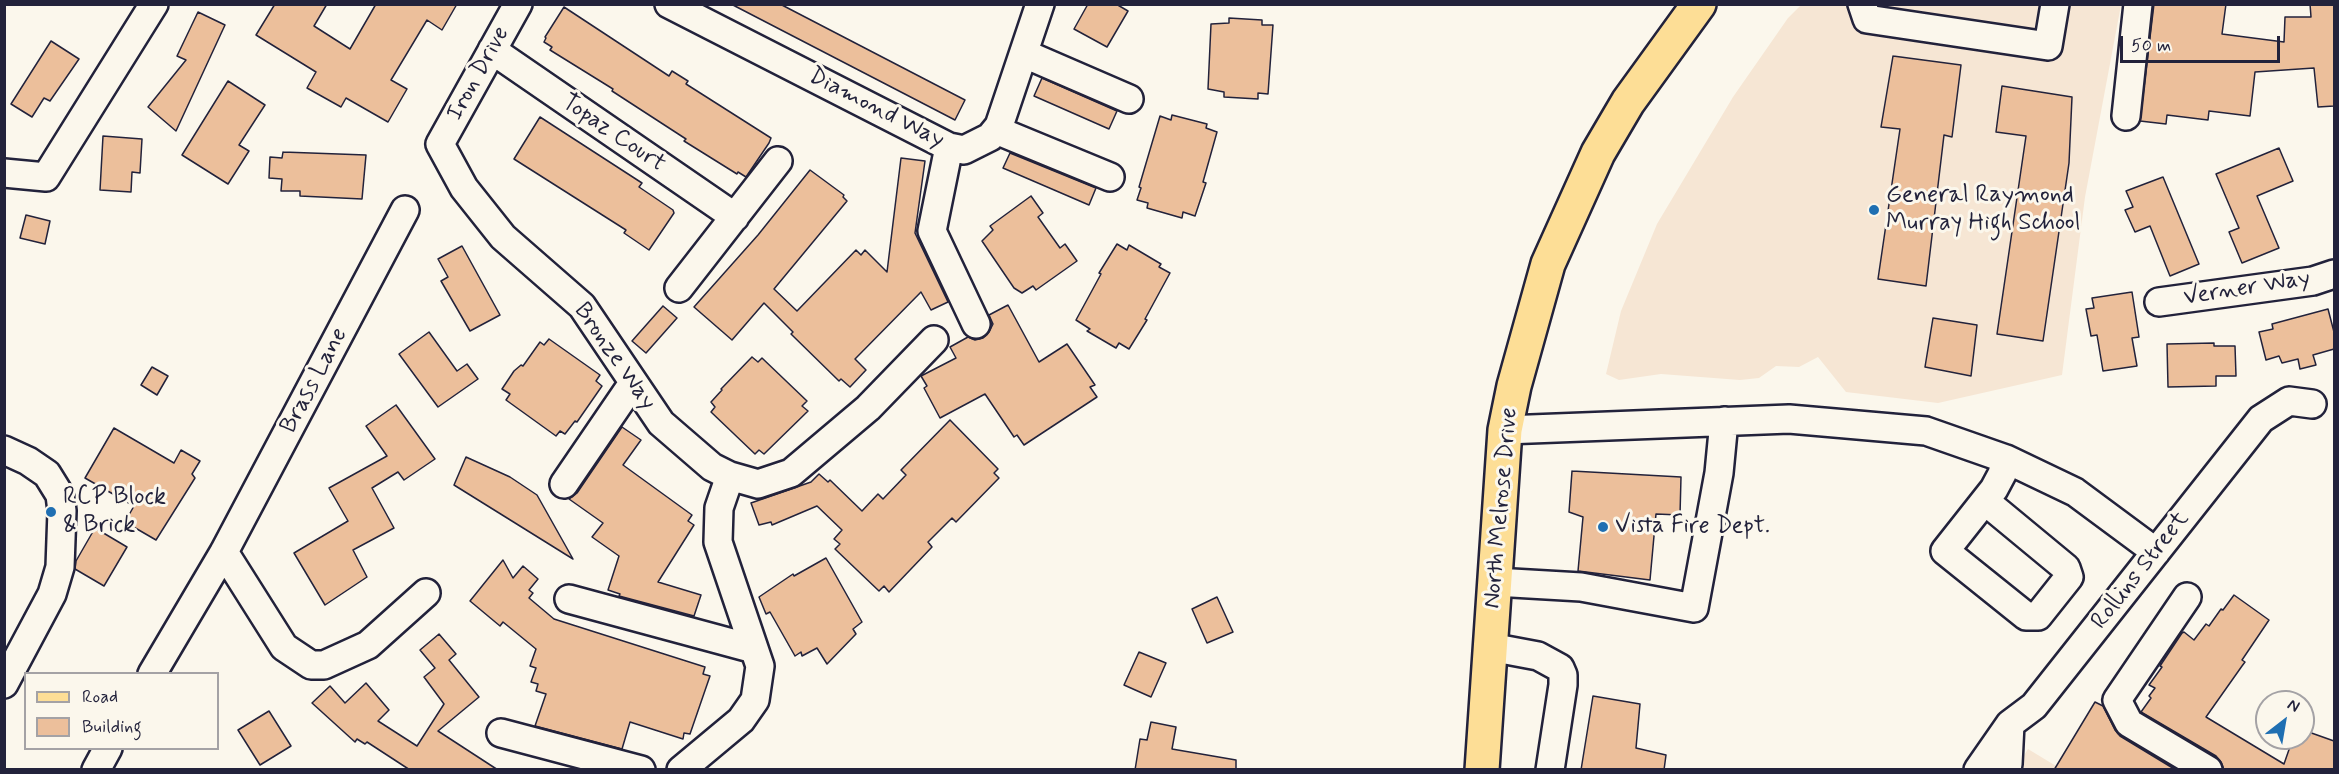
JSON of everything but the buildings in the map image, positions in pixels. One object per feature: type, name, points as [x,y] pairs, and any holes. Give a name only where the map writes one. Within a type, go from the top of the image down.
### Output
[{"type":"main road","name":"North Melrose Drive","points":[[1482,770],[1505,430],[1517,375],[1552,254],[1598,153],[1628,102],[1699,4]]},
{"type":"street","points":[[4,173],[46,177],[154,4]]},
{"type":"street","name":"Iron Drive","points":[[440,144],[518,4]]},
{"type":"street","name":"Diamond Way","points":[[669,4],[949,147],[964,150],[990,137],[996,130]]},
{"type":"street","points":[[1040,4],[996,130],[1110,177]]},
{"type":"street","points":[[1862,4],[1867,19],[2048,46],[2055,4]]},
{"type":"street","points":[[2126,116],[2138,4]]},
{"type":"street","name":"Topaz Court","points":[[492,50],[735,217]]},
{"type":"street","points":[[1024,54],[1129,99]]},
{"type":"street","name":"Bronze Way","points":[[440,144],[464,188],[503,237],[582,306],[661,423],[712,467],[730,476],[758,484],[790,473],[868,408],[934,340]]},
{"type":"street","points":[[949,147],[932,231],[976,324]]},
{"type":"street","points":[[679,288],[778,161]]},
{"type":"street","name":"Brass Lane","points":[[153,672],[224,552],[405,210]]},
{"type":"street","name":"Verner Way","points":[[2159,302],[2313,281],[2334,274]]},
{"type":"street","points":[[564,484],[633,383]]},
{"type":"street","name":"Rollins Street","points":[[1978,770],[1986,755],[2010,724],[2034,706],[2261,419],[2289,401],[2312,404]]},
{"type":"street","points":[[1505,430],[1789,419],[1926,431],[2006,459],[2075,492],[2156,552]]},
{"type":"street","points":[[1495,582],[1581,588],[1694,608],[1719,473],[1724,421]]},
{"type":"street","points":[[4,450],[28,460],[47,474],[60,495],[62,511],[60,567],[52,594],[4,684]]},
{"type":"street","points":[[1985,501],[2066,568],[2069,578],[2038,616],[2026,616],[1945,551],[1985,501],[1998,481],[2006,459]]},
{"type":"street","points":[[681,770],[741,720],[755,700],[760,666],[718,542],[719,508],[730,476]]},
{"type":"street","points":[[224,552],[284,647],[311,665],[324,665],[368,645],[426,593]]},
{"type":"street","points":[[2187,597],[2117,700],[2129,723],[2208,770]]},
{"type":"street","points":[[568,599],[754,649]]},
{"type":"street","points":[[1490,647],[1538,656],[1560,668],[1563,685],[1551,770]]},
{"type":"street","points":[[2004,770],[2008,764],[2010,724]]},
{"type":"street","points":[[501,733],[641,770]]},
{"type":"street","points":[[96,770],[107,750]]},
{"type":"shaded area","name":"General Raymond Murray High School","points":[[1801,5],[2121,5],[2085,197],[2062,375],[1938,403],[1846,392],[1818,357],[1799,367],[1776,366],[1759,378],[1740,380],[1661,374],[1619,380],[1606,374],[1621,311],[1657,224],[1733,97],[1788,18]]},
{"type":"shaded area","points":[[2028,749],[2061,769],[2015,770]]},
{"type":"place","name":"General Raymond Murray High School","points":[[1874,210]]},
{"type":"place","name":"RCP Block & Brick","points":[[51,512]]},
{"type":"place","name":"Vista Fire Dept.","points":[[1603,527]]}]
